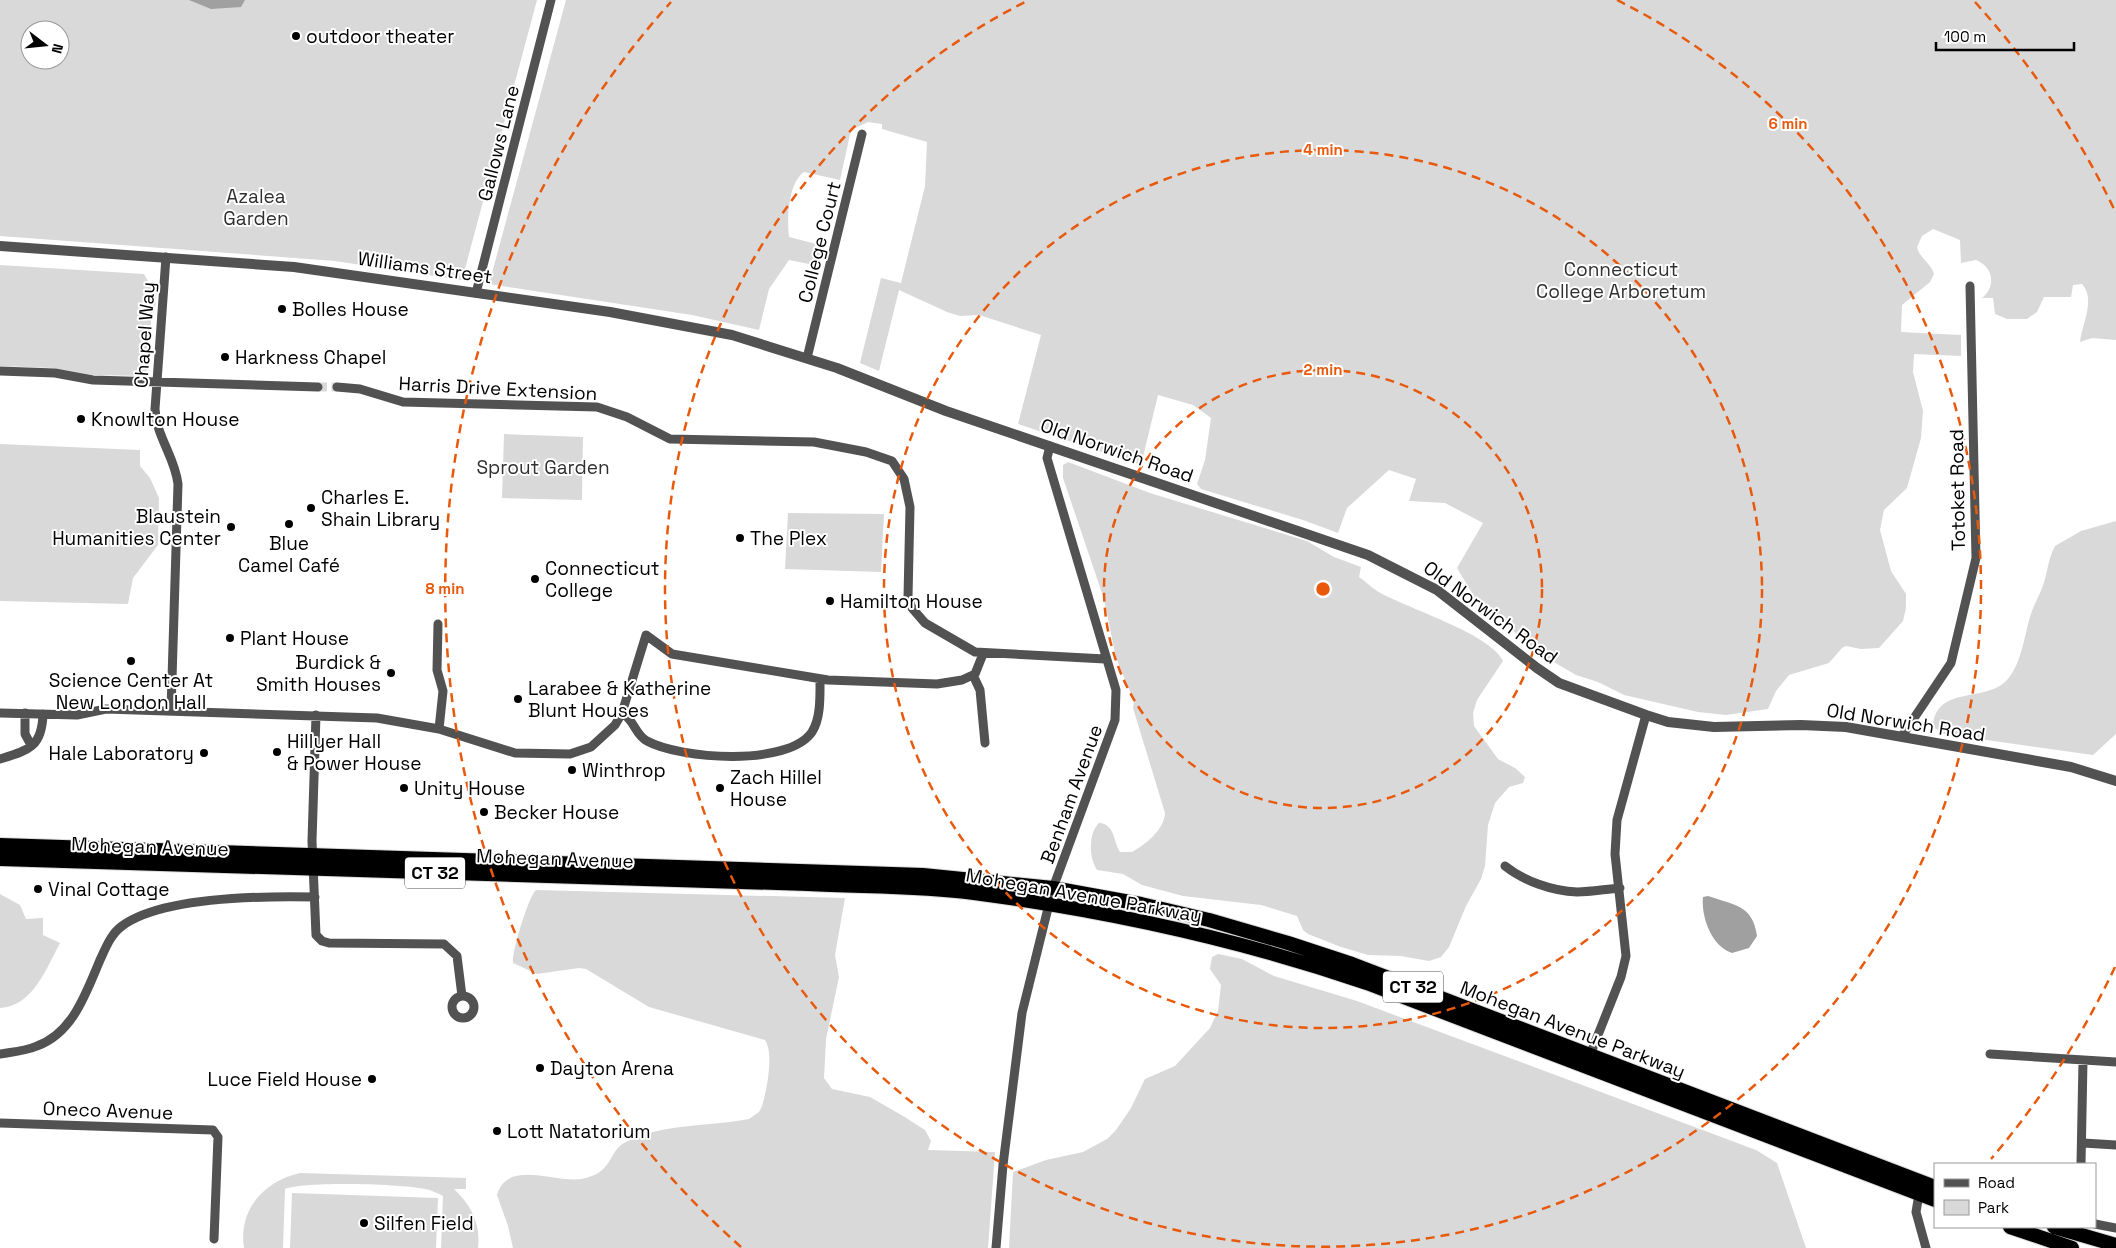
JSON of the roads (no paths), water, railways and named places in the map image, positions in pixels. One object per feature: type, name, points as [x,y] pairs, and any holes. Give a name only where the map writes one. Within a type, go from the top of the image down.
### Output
[{"type":"highway","name":"Mohegan Avenue","points":[[0,845],[313,856],[869,880]]},
{"type":"highway","name":"Mohegan Avenue","points":[[0,860],[314,871],[869,880]]},
{"type":"highway","name":"Mohegan Avenue Parkway","points":[[869,880],[923,875],[1054,888],[1209,920],[1352,964],[1934,1186]]},
{"type":"highway","name":"Mohegan Avenue Parkway","points":[[869,880],[972,893],[1180,928],[1296,959],[1368,983],[1934,1200]]},
{"type":"highway","points":[[2013,1228],[2067,1247]]},
{"type":"highway","points":[[2071,1229],[2116,1245]]},
{"type":"street","name":"Gallows Lane","points":[[476,293],[551,0]]},
{"type":"street","name":"College Court","points":[[807,358],[862,134]]},
{"type":"street","name":"Williams Street","points":[[0,246],[294,267],[476,293],[680,324],[732,335],[837,368]]},
{"type":"street","name":"Chapel Way","points":[[166,257],[157,382],[157,423],[174,464],[178,484],[171,711]]},
{"type":"street","name":"Totoket Road","points":[[1902,736],[1951,664],[1976,558],[1970,286]]},
{"type":"street","name":"Old Norwich Road","points":[[837,368],[946,410],[1368,555],[1394,566],[1437,590],[1559,683],[1646,716],[1685,725],[1714,727],[1801,725],[1846,727],[2071,768],[2116,781]]},
{"type":"street","points":[[0,371],[53,373],[87,380],[318,387]]},
{"type":"street","name":"Harris Drive Extension","points":[[336,387],[360,389],[403,402],[597,407],[627,417],[675,440],[807,441],[866,452],[890,460],[904,479],[910,507],[907,587],[910,606],[919,618],[936,631],[972,651],[983,654]]},
{"type":"street","name":"Benham Avenue","points":[[996,1248],[1003,1165],[1022,1013],[1054,888],[1116,720],[1116,690],[1105,659],[1047,458],[1050,446]]},
{"type":"street","points":[[438,624],[437,670],[443,691],[440,729]]},
{"type":"street","points":[[0,713],[78,715],[106,709],[377,718],[440,729],[515,753],[570,754],[582,751],[595,744],[615,725],[622,713],[646,635],[672,654],[820,680],[919,685],[950,682],[973,675],[978,670],[983,654],[1105,659]]},
{"type":"street","points":[[973,675],[980,689],[985,742]]},
{"type":"street","points":[[622,713],[630,718],[643,738],[678,751],[717,755],[763,755],[791,747],[811,734],[817,717],[820,680]]},
{"type":"street","points":[[25,714],[25,734],[31,745]]},
{"type":"street","points":[[0,759],[26,751],[41,735],[43,714]]},
{"type":"street","points":[[316,715],[313,856],[315,931],[324,942],[439,943],[449,947],[457,956],[462,996]]},
{"type":"street","points":[[1590,1055],[1621,977],[1626,956],[1615,854],[1617,820],[1646,716]]},
{"type":"street","points":[[1505,866],[1518,876],[1545,885],[1577,892],[1620,888]]},
{"type":"street","points":[[0,1054],[38,1046],[57,1034],[75,1016],[108,940],[122,926],[140,916],[170,907],[235,898],[259,896],[315,897]]},
{"type":"street","points":[[1990,1054],[2116,1062]]},
{"type":"street","points":[[2081,1163],[2083,1143],[2083,1061]]},
{"type":"street","name":"Oneco Avenue","points":[[0,1123],[215,1131],[218,1137],[214,1239]]},
{"type":"street","points":[[2083,1143],[2116,1145]]},
{"type":"street","points":[[1919,1194],[1916,1212],[1926,1248]]},
{"type":"street","points":[[2096,1224],[2116,1228]]},
{"type":"tunnel","points":[[318,387],[337,387]]},
{"type":"place","name":"outdoor theater","points":[[296,36]]},
{"type":"place","name":"Bolles House","points":[[282,309]]},
{"type":"place","name":"Harkness Chapel","points":[[225,357]]},
{"type":"place","name":"Knowlton House","points":[[81,419]]},
{"type":"place","name":"Charles E. Shain Library","points":[[311,508]]},
{"type":"place","name":"Blue Camel Café","points":[[289,524]]},
{"type":"place","name":"Blaustein Humanities Center","points":[[231,527]]},
{"type":"place","name":"The Plex","points":[[740,538]]},
{"type":"place","name":"Connecticut College","points":[[535,579]]},
{"type":"place","name":"Hamilton House","points":[[830,601]]},
{"type":"place","name":"Plant House","points":[[230,638]]},
{"type":"place","name":"Science Center At New London Hall","points":[[131,661]]},
{"type":"place","name":"Burdick & Smith Houses","points":[[391,673]]},
{"type":"place","name":"Larabee & Katherine Blunt Houses","points":[[518,699]]},
{"type":"place","name":"Hillyer Hall & Power House","points":[[277,752]]},
{"type":"place","name":"Hale Laboratory","points":[[204,753]]},
{"type":"place","name":"Winthrop","points":[[572,770]]},
{"type":"place","name":"Unity House","points":[[404,788]]},
{"type":"place","name":"Zach Hillel House","points":[[720,788]]},
{"type":"place","name":"Becker House","points":[[484,812]]},
{"type":"place","name":"Vinal Cottage","points":[[38,889]]},
{"type":"place","name":"Dayton Arena","points":[[540,1068]]},
{"type":"place","name":"Luce Field House","points":[[372,1079]]},
{"type":"place","name":"Lott Natatorium","points":[[497,1131]]},
{"type":"place","name":"Silfen Field","points":[[364,1223]]},
{"type":"park label","name":"Azalea Garden","points":[[256,207]]},
{"type":"park label","name":"Connecticut College Arboretum","points":[[1621,280]]},
{"type":"park label","name":"Sprout Garden","points":[[543,467]]}]
